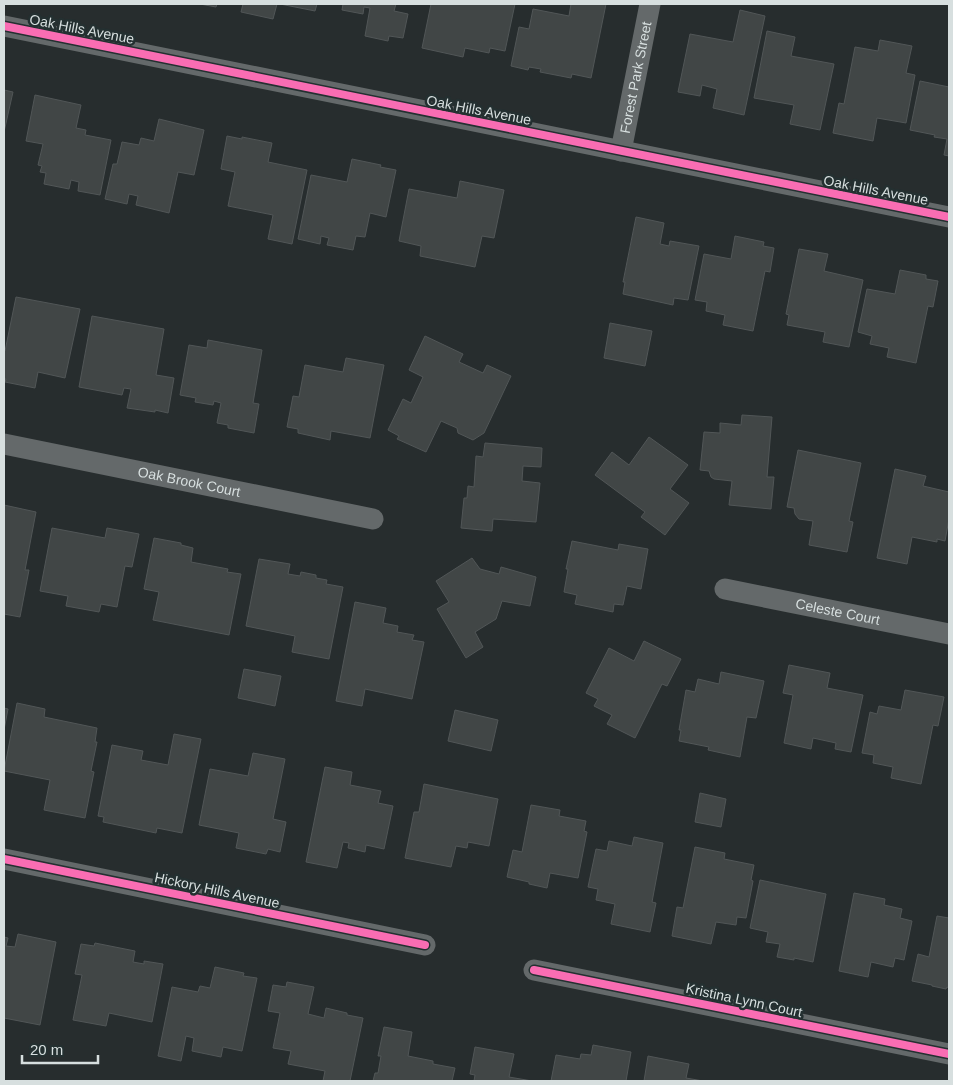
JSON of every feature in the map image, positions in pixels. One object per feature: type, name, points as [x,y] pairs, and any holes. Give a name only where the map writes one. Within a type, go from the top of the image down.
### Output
[{"type":"street","name":"Forest Park Street","points":[[621,151],[650,4]]},
{"type":"street","name":"Oak Hills Avenue","points":[[4,26],[949,218]]},
{"type":"street","name":"Oak Brook Court","points":[[4,444],[373,519]]},
{"type":"street","name":"Celeste Court","points":[[725,589],[949,634]]},
{"type":"street","name":"Hickory Hills Avenue","points":[[4,859],[425,945]]},
{"type":"street","name":"Kristina Lynn Court","points":[[534,970],[949,1054]]},
{"type":"building","points":[[200,4],[217,4],[216,7]]},
{"type":"building","points":[[243,4],[277,4],[273,19],[241,12]]},
{"type":"building","points":[[280,4],[317,4],[315,11]]},
{"type":"building","points":[[343,4],[396,4],[394,11],[408,14],[403,38],[389,36],[388,41],[365,36],[370,8],[364,7],[363,14],[342,10]]},
{"type":"building","points":[[431,4],[515,4],[505,51],[490,48],[489,53],[465,48],[463,57],[422,48]]},
{"type":"building","points":[[571,4],[606,4],[591,78],[572,74],[571,78],[540,72],[541,69],[529,67],[528,70],[511,66],[519,27],[529,29],[533,9],[569,16]]},
{"type":"building","points":[[740,10],[765,16],[744,115],[713,108],[717,89],[702,85],[700,96],[678,92],[690,34],[733,42]]},
{"type":"building","points":[[767,31],[795,37],[791,56],[834,64],[820,130],[790,124],[794,105],[754,98]]},
{"type":"building","points":[[880,40],[912,46],[906,73],[915,75],[906,123],[877,118],[873,141],[833,133],[839,103],[844,104],[855,47],[878,51]]},
{"type":"building","points":[[920,81],[949,87],[949,156],[944,155],[947,139],[910,130]]},
{"type":"building","points":[[4,90],[13,92],[4,132]]},
{"type":"building","points":[[35,95],[81,105],[76,128],[86,130],[85,135],[111,140],[100,195],[78,191],[79,182],[71,180],[69,189],[44,184],[46,173],[40,172],[42,166],[38,165],[43,144],[26,141]]},
{"type":"building","points":[[159,119],[204,130],[194,175],[178,172],[169,213],[136,205],[138,196],[129,194],[127,204],[105,199],[113,164],[117,164],[122,142],[139,145],[141,138],[154,141]]},
{"type":"building","points":[[227,136],[272,143],[268,162],[307,170],[292,244],[268,239],[273,215],[228,206],[235,172],[221,169]]},
{"type":"building","points":[[352,159],[396,170],[386,217],[370,213],[365,237],[356,236],[353,250],[327,245],[329,238],[321,236],[320,244],[298,239],[311,175],[347,182]]},
{"type":"building","points":[[460,181],[504,190],[494,238],[482,236],[475,267],[420,256],[421,246],[399,241],[409,189],[457,198]]},
{"type":"building","points":[[636,217],[664,223],[660,244],[669,246],[670,241],[699,246],[688,300],[674,298],[673,305],[623,294],[625,282],[623,282]]},
{"type":"building","points":[[735,236],[764,242],[763,246],[774,248],[770,272],[765,271],[753,331],[723,325],[725,315],[706,311],[707,302],[695,300],[704,254],[731,259]]},
{"type":"building","points":[[799,249],[828,254],[824,271],[863,280],[849,347],[823,342],[825,332],[787,325],[789,315],[786,314]]},
{"type":"building","points":[[900,270],[926,275],[926,279],[938,281],[933,307],[928,306],[916,363],[887,357],[889,348],[870,344],[872,336],[858,332],[867,289],[895,294]]},
{"type":"building","points":[[16,297],[80,309],[65,378],[38,372],[35,388],[5,382],[4,351]]},
{"type":"building","points":[[92,316],[164,329],[156,375],[174,378],[168,413],[127,408],[131,389],[124,388],[122,395],[79,387]]},
{"type":"building","points":[[610,323],[652,331],[645,366],[604,358]]},
{"type":"building","points":[[425,336],[463,354],[459,362],[483,373],[487,365],[511,376],[484,433],[473,440],[458,433],[457,428],[441,421],[426,452],[397,439],[399,436],[388,430],[403,399],[411,403],[423,377],[409,370]]},
{"type":"building","points":[[208,340],[262,350],[253,403],[259,404],[254,433],[228,428],[228,425],[217,423],[221,403],[214,401],[213,405],[195,402],[196,398],[180,395],[189,345],[207,348]]},
{"type":"building","points":[[346,358],[384,365],[370,438],[331,431],[330,440],[298,433],[298,429],[287,427],[293,396],[299,397],[305,365],[343,372]]},
{"type":"building","points":[[742,415],[772,417],[767,477],[774,477],[771,509],[729,505],[732,481],[714,479],[709,471],[700,470],[704,432],[720,433],[720,423],[741,425]]},
{"type":"building","points":[[649,437],[688,465],[670,489],[689,503],[665,535],[641,517],[645,512],[595,475],[612,452],[629,465]]},
{"type":"building","points":[[485,443],[542,448],[541,467],[523,466],[522,481],[540,483],[536,522],[493,519],[492,531],[461,528],[464,498],[467,498],[468,486],[474,487],[476,456],[483,457]]},
{"type":"building","points":[[798,450],[861,463],[849,521],[853,522],[847,552],[809,545],[813,521],[799,519],[795,514],[794,508],[787,507]]},
{"type":"building","points":[[895,469],[926,476],[923,486],[949,492],[949,519],[945,541],[937,539],[937,542],[912,537],[907,564],[877,558]]},
{"type":"building","points":[[4,505],[36,512],[25,570],[29,570],[20,617],[4,614]]},
{"type":"building","points":[[52,528],[105,538],[107,528],[139,534],[132,567],[125,566],[117,607],[101,604],[99,612],[66,606],[68,596],[40,591]]},
{"type":"building","points":[[154,538],[181,543],[181,545],[193,548],[191,562],[228,569],[227,572],[241,574],[229,635],[153,620],[159,592],[144,589]]},
{"type":"building","points":[[572,541],[618,550],[619,544],[648,549],[641,589],[627,586],[623,605],[614,604],[613,612],[575,604],[577,595],[564,592],[568,569],[566,569]]},
{"type":"building","points":[[472,558],[480,569],[499,574],[501,567],[536,577],[530,606],[502,601],[496,619],[475,632],[483,647],[466,658],[437,609],[449,602],[436,581]]},
{"type":"building","points":[[259,559],[290,564],[288,574],[300,576],[301,572],[316,575],[316,578],[327,580],[326,584],[343,587],[329,659],[292,652],[295,636],[246,626]]},
{"type":"building","points":[[355,602],[386,608],[383,623],[398,626],[397,632],[414,635],[412,640],[424,642],[412,699],[365,689],[362,706],[336,701]]},
{"type":"building","points":[[644,641],[681,659],[667,686],[662,684],[635,738],[607,724],[612,715],[594,706],[598,699],[586,693],[609,648],[634,661]]},
{"type":"building","points":[[789,665],[830,673],[827,688],[863,695],[851,752],[835,749],[836,743],[813,738],[811,749],[784,743],[793,695],[783,693]]},
{"type":"building","points":[[244,669],[281,676],[275,706],[238,698]]},
{"type":"building","points":[[721,672],[764,681],[756,718],[747,717],[740,757],[708,750],[709,747],[679,741],[686,690],[695,692],[698,679],[719,684]]},
{"type":"building","points":[[905,690],[944,697],[938,726],[933,725],[921,784],[891,778],[893,767],[873,763],[874,755],[862,753],[870,712],[877,714],[879,706],[901,710]]},
{"type":"building","points":[[17,703],[45,709],[44,717],[97,728],[95,742],[97,742],[91,771],[94,772],[85,818],[44,810],[50,780],[4,771]]},
{"type":"building","points":[[4,708],[8,709],[4,730]]},
{"type":"building","points":[[455,710],[498,720],[491,751],[448,741]]},
{"type":"building","points":[[174,734],[201,739],[182,833],[157,828],[156,833],[103,822],[104,817],[98,816],[112,745],[143,751],[141,760],[168,765]]},
{"type":"building","points":[[253,753],[285,759],[273,819],[286,822],[280,852],[268,849],[266,854],[236,848],[239,833],[199,825],[210,769],[248,776]]},
{"type":"building","points":[[325,767],[352,772],[350,785],[381,791],[378,803],[393,806],[384,849],[366,845],[365,852],[348,848],[349,843],[343,842],[337,868],[306,862]]},
{"type":"building","points":[[424,784],[498,799],[489,846],[468,842],[467,848],[456,846],[451,867],[405,858],[414,812],[419,812]]},
{"type":"building","points":[[700,793],[726,799],[721,827],[695,822]]},
{"type":"building","points":[[531,805],[560,810],[559,816],[586,821],[584,831],[587,832],[578,878],[550,873],[547,888],[507,877],[513,850],[522,852]]},
{"type":"building","points":[[634,837],[663,843],[652,902],[656,903],[650,932],[611,924],[615,904],[596,900],[598,889],[588,887],[596,849],[607,851],[609,841],[632,846]]},
{"type":"building","points":[[695,847],[725,853],[724,859],[754,865],[746,918],[737,917],[736,925],[716,922],[711,944],[672,936],[677,907],[683,908]]},
{"type":"building","points":[[760,880],[826,894],[813,962],[777,957],[780,944],[766,942],[768,932],[750,928]]},
{"type":"building","points":[[854,893],[885,899],[884,905],[902,909],[900,918],[912,921],[904,960],[895,958],[893,967],[871,962],[868,977],[839,971]]},
{"type":"building","points":[[937,916],[949,918],[949,988],[947,987],[946,989],[912,981],[918,954],[929,957]]},
{"type":"building","points":[[18,934],[56,942],[40,1025],[4,1018],[4,937],[8,938],[6,946],[15,947]]},
{"type":"building","points":[[95,943],[135,951],[133,962],[144,964],[144,961],[163,964],[152,1022],[109,1013],[106,1026],[73,1020],[82,975],[75,974],[81,944],[94,946]]},
{"type":"building","points":[[215,967],[244,973],[243,976],[257,978],[242,1051],[223,1047],[221,1057],[192,1051],[194,1038],[186,1036],[181,1061],[158,1056],[172,987],[198,992],[200,986],[210,988]]},
{"type":"building","points":[[287,982],[314,987],[308,1014],[324,1018],[326,1008],[363,1018],[350,1081],[323,1081],[325,1071],[288,1064],[291,1051],[273,1048],[280,1013],[268,1011],[273,985],[286,987]]},
{"type":"building","points":[[384,1027],[412,1032],[408,1056],[433,1061],[433,1064],[455,1068],[452,1081],[373,1081],[375,1073],[378,1073],[381,1056],[378,1056]]},
{"type":"building","points":[[593,1045],[631,1052],[626,1081],[551,1081],[556,1055],[580,1059],[581,1054],[591,1055]]},
{"type":"building","points":[[475,1047],[514,1054],[509,1077],[532,1081],[474,1081],[475,1075],[470,1074]]},
{"type":"building","points":[[648,1056],[689,1064],[686,1078],[703,1081],[644,1081]]},
{"type":"cycle path","points":[[4,26],[949,217]]},
{"type":"cycle path","points":[[4,859],[425,945]]},
{"type":"cycle path","points":[[534,970],[949,1054]]}]
